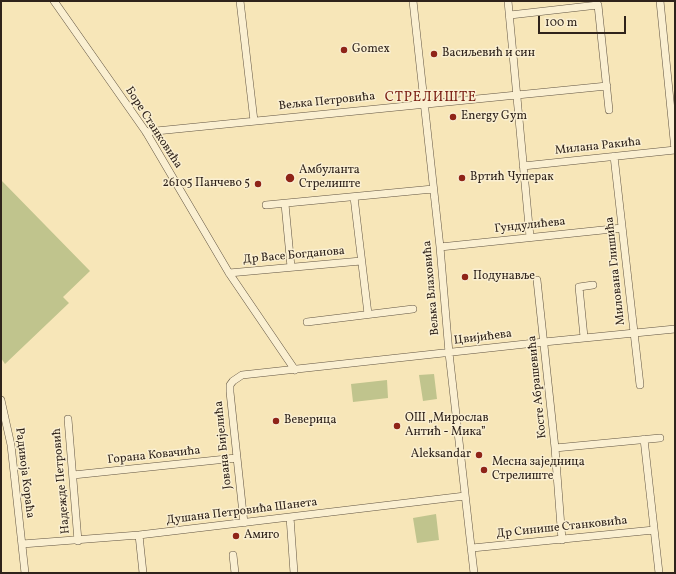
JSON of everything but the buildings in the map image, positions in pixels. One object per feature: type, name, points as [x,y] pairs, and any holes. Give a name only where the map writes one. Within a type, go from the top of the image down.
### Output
[{"type":"street","name":"Боре Станковића","points":[[54,1],[146,132],[229,273],[295,370]]},
{"type":"street","points":[[240,1],[254,121]]},
{"type":"street","name":"Вељка Влаховића","points":[[413,1],[474,573]]},
{"type":"street","points":[[508,1],[530,237]]},
{"type":"street","points":[[660,1],[671,76],[675,150]]},
{"type":"street","points":[[510,15],[598,5],[609,110]]},
{"type":"street","name":"Вељка Петровића","points":[[146,132],[606,86]]},
{"type":"street","name":"Милана Ракића","points":[[523,166],[675,150]]},
{"type":"street","name":"Милована Глишића","points":[[614,156],[640,384]]},
{"type":"street","points":[[266,205],[433,189]]},
{"type":"street","points":[[354,197],[368,314]]},
{"type":"street","points":[[285,204],[291,267]]},
{"type":"street","name":"Гундулићева","points":[[440,247],[622,228]]},
{"type":"street","name":"Др Васе Богданова","points":[[229,273],[361,261]]},
{"type":"street","name":"Косте Абрашевића","points":[[537,280],[555,448],[562,540]]},
{"type":"street","points":[[584,338],[579,287],[593,285]]},
{"type":"street","points":[[307,322],[413,309]]},
{"type":"street","name":"Цвијићева","points":[[295,370],[634,332],[675,329]]},
{"type":"street","name":"Јована Бијелића","points":[[244,523],[236,458],[230,385],[233,381],[242,376],[295,370]]},
{"type":"street","name":"Радивоја Кораћа","points":[[1,400],[11,445],[25,573]]},
{"type":"street","name":"Надежде Петровић","points":[[68,419],[78,541]]},
{"type":"street","points":[[555,448],[660,438]]},
{"type":"street","points":[[644,439],[659,573]]},
{"type":"street","name":"Горана Ковачића","points":[[73,475],[236,458]]},
{"type":"street","name":"Душана Петровића Шанета","points":[[22,544],[78,541],[139,535],[465,496]]},
{"type":"street","points":[[290,517],[294,573]]},
{"type":"street","name":"Др Синише Станковића","points":[[472,548],[654,530]]},
{"type":"street","points":[[139,535],[143,573]]},
{"type":"street","points":[[233,556],[235,573]]},
{"type":"green space","points":[[1,180],[90,271],[63,297],[69,303],[5,364],[1,358]]},
{"type":"green space","points":[[434,374],[437,399],[423,401],[419,375]]},
{"type":"green space","points":[[387,380],[388,398],[353,402],[351,384]]},
{"type":"green space","points":[[436,514],[439,540],[417,543],[413,518]]},
{"type":"place","name":"Gomex","points":[[344,50]]},
{"type":"place","name":"Васиљевић и син","points":[[434,54]]},
{"type":"place","name":"Energy Gym","points":[[453,117]]},
{"type":"place","name":"Амбуланта Стрелиште","points":[[290,178]]},
{"type":"place","name":"Вртић Чуперак","points":[[462,178]]},
{"type":"place","name":"26105 Панчево 5","points":[[258,184]]},
{"type":"place","name":"Подунавље","points":[[465,277]]},
{"type":"place","name":"Веверица","points":[[276,421]]},
{"type":"place","name":"ОШ „Мирослав Антић - Мика”","points":[[397,426]]},
{"type":"place","name":"Aleksandar","points":[[479,455]]},
{"type":"place","name":"Месна заједница Стрелиште","points":[[484,470]]},
{"type":"place","name":"Амиго","points":[[236,536]]},
{"type":"district","name":"СТРЕЛИШТЕ","points":[[431,98]]}]
